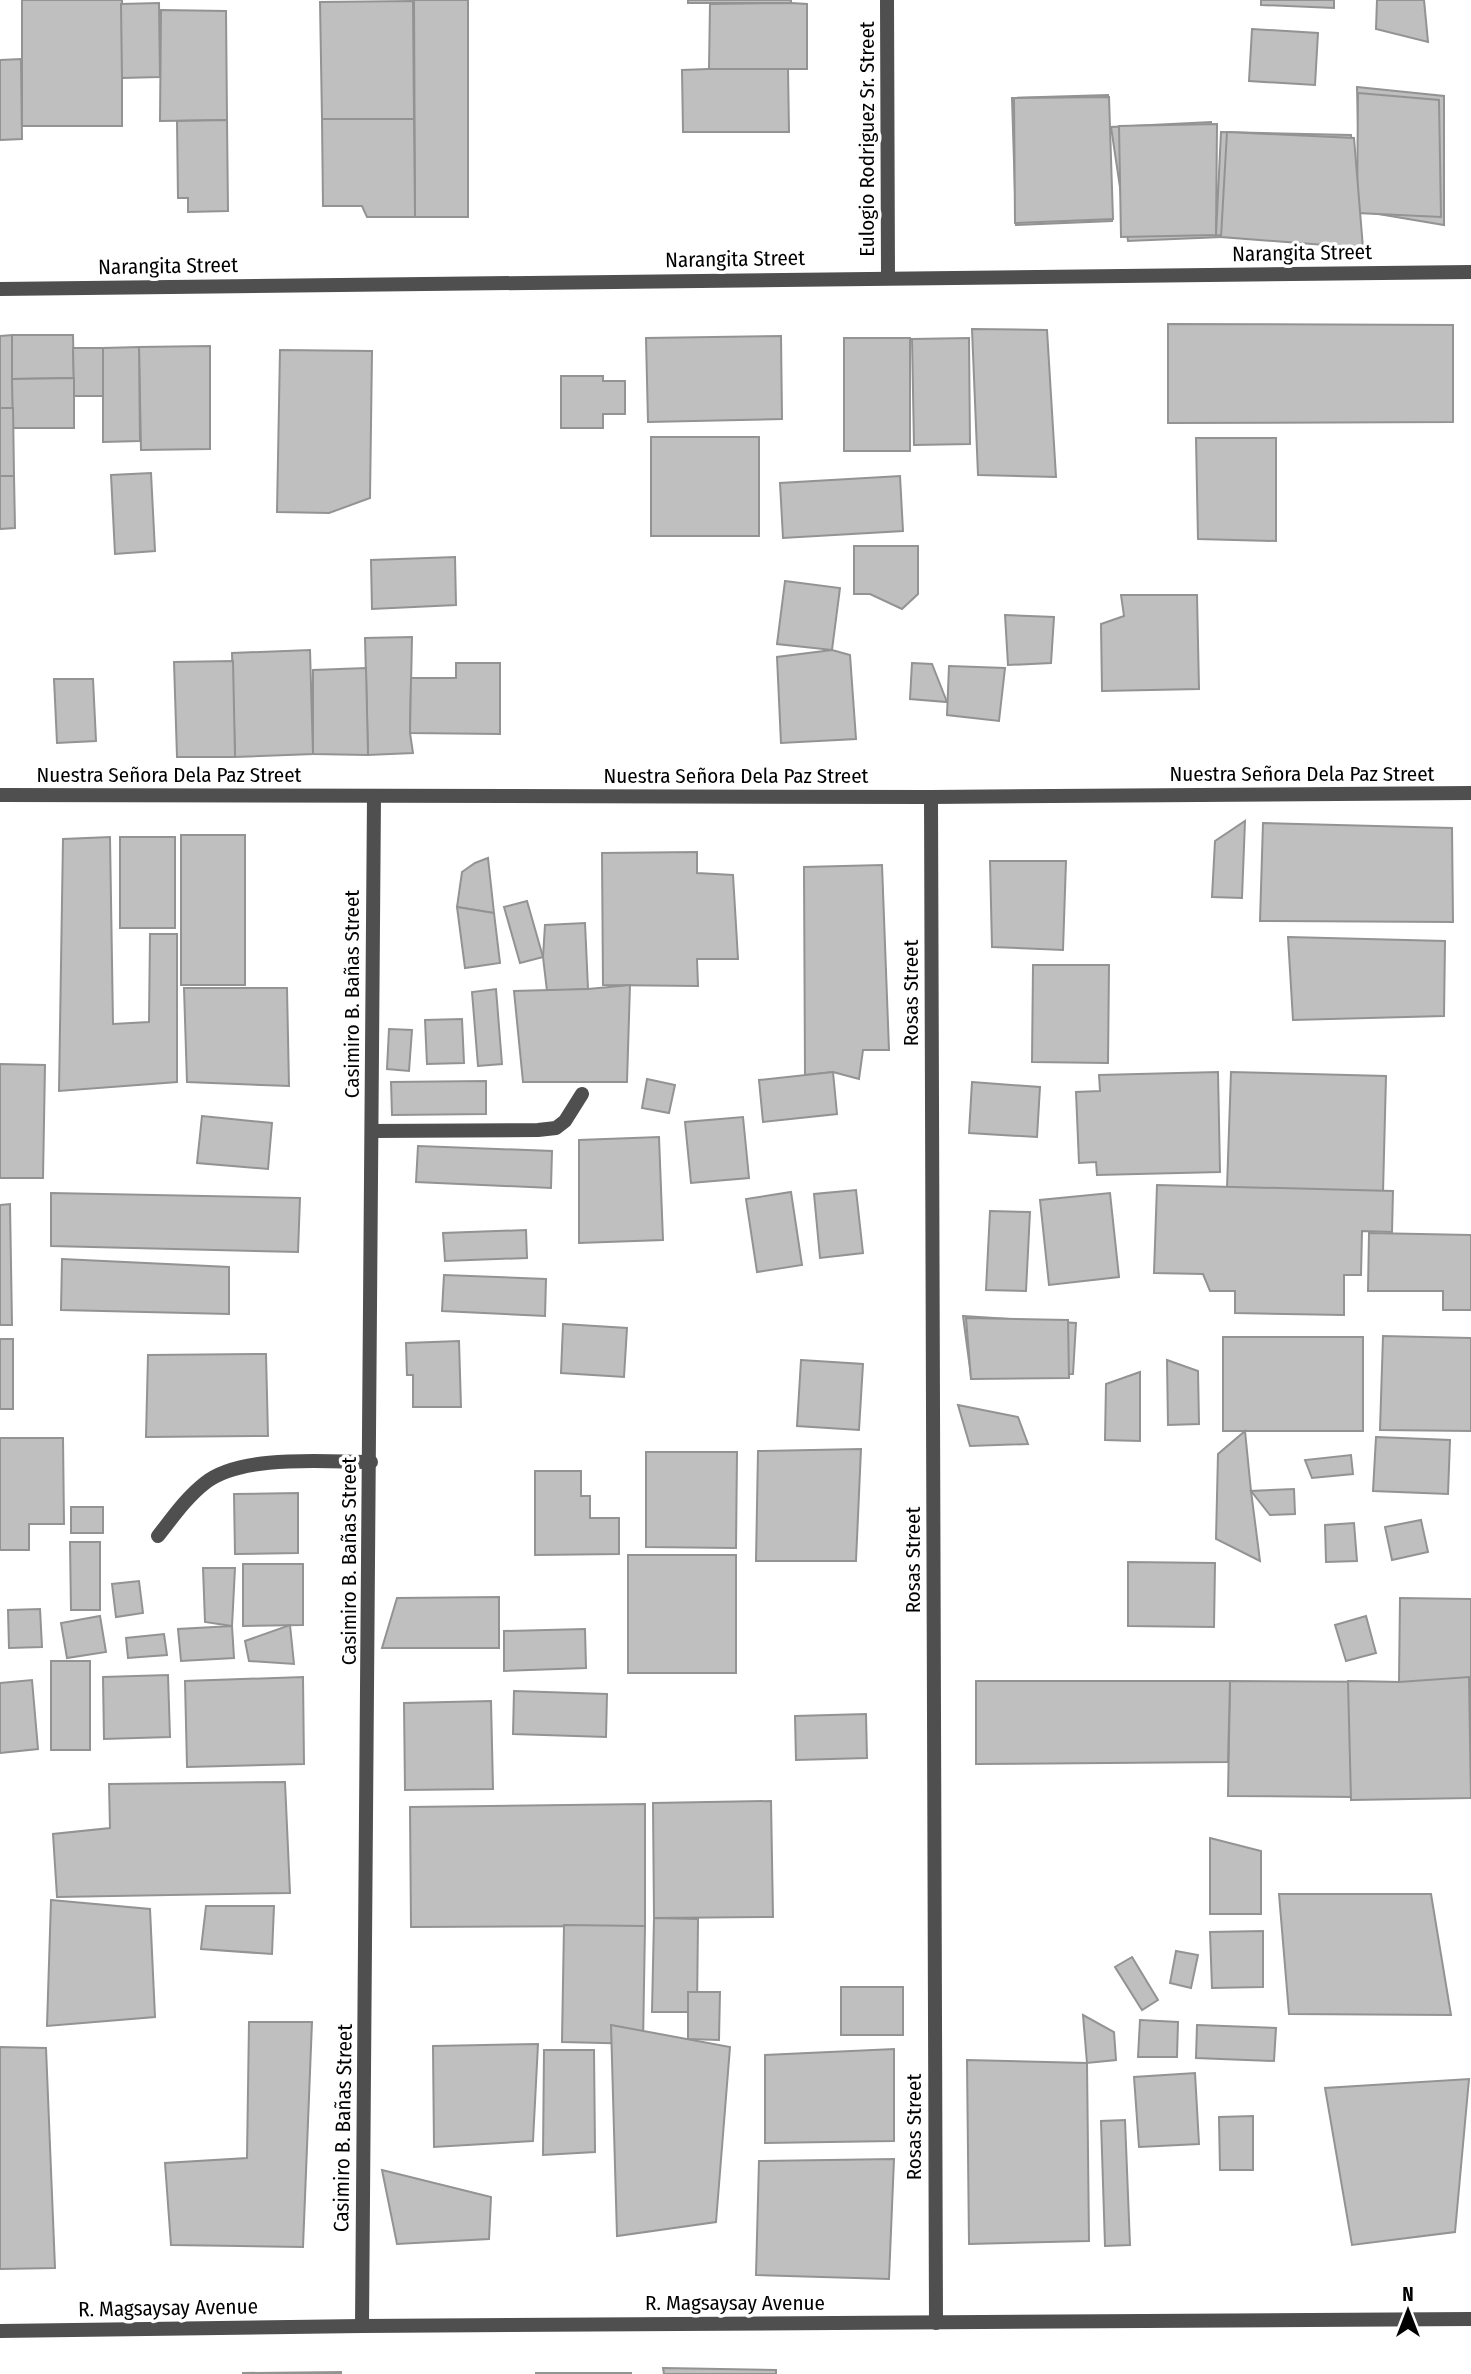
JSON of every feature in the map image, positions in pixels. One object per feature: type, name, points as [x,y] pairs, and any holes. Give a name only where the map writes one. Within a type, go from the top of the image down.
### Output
[{"type":"street","name":"Eulogio Rodriguez Sr. Street","points":[[887,0],[888,278]]},
{"type":"street","name":"Narangita Street","points":[[0,289],[1471,272]]},
{"type":"street","name":"Nuestra Señora Dela Paz Street","points":[[0,795],[931,797],[1471,793]]},
{"type":"street","name":"Casimiro B. Bañas Street","points":[[362,2326],[371,1462],[374,796]]},
{"type":"street","name":"Rosas Street","points":[[931,797],[936,2323]]},
{"type":"street","points":[[372,1131],[556,1128],[565,1121],[582,1094]]},
{"type":"street","points":[[158,1536],[186,1500],[200,1487],[237,1466],[371,1462]]},
{"type":"street","name":"R. Magsaysay Avenue","points":[[0,2331],[1471,2319]]},
{"type":"building","points":[[22,0],[122,0],[122,126],[22,126]]},
{"type":"building","points":[[414,0],[468,0],[468,217],[415,217]]},
{"type":"building","points":[[688,0],[791,0],[791,3],[688,3]]},
{"type":"building","points":[[1261,0],[1334,0],[1334,8],[1261,5]]},
{"type":"building","points":[[1377,0],[1424,0],[1428,42],[1376,29]]},
{"type":"building","points":[[413,1],[414,119],[322,119],[320,2]]},
{"type":"building","points":[[159,3],[160,77],[122,78],[121,4]]},
{"type":"building","points":[[710,4],[807,4],[807,69],[709,69]]},
{"type":"building","points":[[161,10],[226,11],[227,120],[160,121]]},
{"type":"building","points":[[1252,29],[1318,33],[1315,85],[1249,81]]},
{"type":"building","points":[[21,59],[22,139],[0,140],[0,60]]},
{"type":"building","points":[[788,69],[789,132],[683,132],[682,70]]},
{"type":"building","points":[[1357,87],[1444,96],[1444,225],[1360,211]]},
{"type":"building","points":[[1358,93],[1439,100],[1441,217],[1357,213]]},
{"type":"building","points":[[1108,95],[1112,221],[1016,225],[1012,98]]},
{"type":"building","points":[[1109,97],[1113,219],[1015,223],[1014,98]]},
{"type":"building","points":[[322,119],[414,119],[415,217],[367,217],[362,206],[323,206]]},
{"type":"building","points":[[227,120],[228,211],[188,212],[188,198],[178,198],[177,121]]},
{"type":"building","points":[[1211,122],[1221,237],[1128,241],[1111,127]]},
{"type":"building","points":[[1217,124],[1216,235],[1121,237],[1119,126]]},
{"type":"building","points":[[1221,132],[1351,135],[1356,246],[1216,235]]},
{"type":"building","points":[[1227,132],[1354,138],[1363,248],[1221,237]]},
{"type":"building","points":[[1168,324],[1453,325],[1453,422],[1168,423]]},
{"type":"building","points":[[972,329],[1047,330],[1056,477],[978,475]]},
{"type":"building","points":[[12,335],[13,408],[0,408],[0,336]]},
{"type":"building","points":[[12,335],[73,335],[74,378],[12,379]]},
{"type":"building","points":[[781,336],[782,419],[648,422],[646,338]]},
{"type":"building","points":[[844,338],[910,338],[910,451],[844,451]]},
{"type":"building","points":[[969,338],[970,444],[914,445],[912,339]]},
{"type":"building","points":[[210,346],[210,449],[141,450],[139,347]]},
{"type":"building","points":[[139,347],[140,441],[103,442],[103,348]]},
{"type":"building","points":[[73,348],[103,348],[103,396],[74,396]]},
{"type":"building","points":[[280,350],[372,351],[370,498],[329,513],[277,512]]},
{"type":"building","points":[[561,376],[603,376],[603,381],[625,381],[625,414],[603,414],[603,428],[561,428]]},
{"type":"building","points":[[74,378],[74,428],[13,428],[12,379]]},
{"type":"building","points":[[0,408],[13,408],[14,476],[0,476]]},
{"type":"building","points":[[651,437],[759,437],[759,536],[651,536]]},
{"type":"building","points":[[1196,438],[1276,438],[1276,541],[1198,539]]},
{"type":"building","points":[[151,473],[155,551],[115,554],[111,475]]},
{"type":"building","points":[[0,476],[14,476],[15,528],[0,529]]},
{"type":"building","points":[[900,476],[903,531],[783,538],[780,483]]},
{"type":"building","points":[[854,546],[918,546],[918,594],[902,609],[870,594],[854,594]]},
{"type":"building","points":[[455,557],[456,605],[372,609],[371,560]]},
{"type":"building","points":[[785,581],[840,588],[832,650],[777,644]]},
{"type":"building","points":[[1121,595],[1197,595],[1199,689],[1102,691],[1101,624],[1124,616]]},
{"type":"building","points":[[1005,615],[1054,617],[1051,663],[1008,665]]},
{"type":"building","points":[[412,637],[410,733],[413,753],[368,755],[365,638]]},
{"type":"building","points":[[310,650],[313,754],[235,757],[232,653]]},
{"type":"building","points":[[832,650],[850,655],[856,739],[781,743],[777,657]]},
{"type":"building","points":[[233,661],[235,757],[177,757],[174,662]]},
{"type":"building","points":[[456,663],[500,663],[500,734],[410,733],[411,678],[456,678]]},
{"type":"building","points":[[912,663],[932,664],[947,702],[910,699]]},
{"type":"building","points":[[949,666],[1005,668],[999,721],[947,715]]},
{"type":"building","points":[[366,668],[368,755],[313,754],[313,670]]},
{"type":"building","points":[[54,679],[93,679],[96,741],[57,743]]},
{"type":"building","points":[[1245,821],[1242,898],[1212,897],[1215,841]]},
{"type":"building","points":[[1263,823],[1452,828],[1453,922],[1260,921]]},
{"type":"building","points":[[181,835],[245,835],[245,985],[181,985]]},
{"type":"building","points":[[110,837],[113,1024],[149,1022],[150,934],[177,934],[177,1082],[59,1091],[63,839]]},
{"type":"building","points":[[120,837],[175,837],[175,928],[120,928]]},
{"type":"building","points":[[697,852],[697,873],[733,875],[738,959],[697,959],[698,986],[603,985],[602,853]]},
{"type":"building","points":[[488,858],[494,913],[457,907],[462,872]]},
{"type":"building","points":[[990,861],[1066,861],[1063,950],[992,947]]},
{"type":"building","points":[[882,865],[889,1050],[863,1050],[859,1079],[833,1072],[805,1075],[804,867]]},
{"type":"building","points":[[527,901],[543,957],[520,963],[504,907]]},
{"type":"building","points":[[457,907],[494,913],[500,963],[465,968]]},
{"type":"building","points":[[585,923],[588,989],[547,991],[543,957],[545,925]]},
{"type":"building","points":[[1288,937],[1445,941],[1444,1016],[1293,1020]]},
{"type":"building","points":[[1033,965],[1109,965],[1108,1063],[1032,1062]]},
{"type":"building","points":[[630,985],[627,1082],[523,1082],[514,991]]},
{"type":"building","points":[[184,988],[287,988],[289,1086],[187,1082]]},
{"type":"building","points":[[496,989],[502,1064],[478,1066],[472,992]]},
{"type":"building","points":[[462,1019],[464,1063],[427,1064],[425,1020]]},
{"type":"building","points":[[389,1029],[412,1030],[409,1071],[387,1069]]},
{"type":"building","points":[[0,1064],[45,1065],[43,1178],[0,1178]]},
{"type":"building","points":[[833,1072],[837,1114],[763,1122],[759,1080]]},
{"type":"building","points":[[1218,1072],[1220,1172],[1097,1175],[1096,1162],[1079,1163],[1076,1092],[1100,1091],[1099,1075]]},
{"type":"building","points":[[1231,1072],[1386,1076],[1383,1193],[1227,1188]]},
{"type":"building","points":[[647,1079],[675,1085],[669,1113],[642,1108]]},
{"type":"building","points":[[486,1081],[486,1114],[392,1115],[391,1082]]},
{"type":"building","points":[[972,1082],[1040,1087],[1037,1137],[969,1133]]},
{"type":"building","points":[[202,1116],[272,1123],[268,1169],[197,1163]]},
{"type":"building","points":[[743,1117],[749,1178],[691,1183],[685,1122]]},
{"type":"building","points":[[659,1137],[663,1240],[579,1243],[579,1140]]},
{"type":"building","points":[[418,1146],[552,1151],[551,1188],[416,1182]]},
{"type":"building","points":[[1157,1185],[1393,1191],[1392,1232],[1362,1231],[1361,1275],[1344,1275],[1344,1315],[1235,1313],[1235,1291],[1210,1291],[1203,1274],[1154,1273]]},
{"type":"building","points":[[856,1190],[863,1253],[820,1258],[814,1194]]},
{"type":"building","points":[[791,1192],[802,1265],[757,1272],[746,1199]]},
{"type":"building","points":[[51,1193],[300,1198],[298,1252],[51,1246]]},
{"type":"building","points":[[1110,1193],[1119,1277],[1049,1285],[1040,1200]]},
{"type":"building","points":[[10,1204],[12,1325],[0,1325],[0,1205]]},
{"type":"building","points":[[990,1211],[1030,1212],[1026,1291],[986,1290]]},
{"type":"building","points":[[526,1230],[527,1258],[445,1261],[443,1233]]},
{"type":"building","points":[[1369,1233],[1471,1235],[1471,1310],[1443,1310],[1443,1291],[1368,1291]]},
{"type":"building","points":[[62,1259],[229,1267],[229,1314],[61,1310]]},
{"type":"building","points":[[444,1275],[546,1279],[545,1316],[442,1311]]},
{"type":"building","points":[[963,1316],[1076,1323],[1073,1374],[971,1376]]},
{"type":"building","points":[[966,1318],[1068,1320],[1069,1378],[971,1379]]},
{"type":"building","points":[[563,1324],[627,1328],[624,1377],[561,1373]]},
{"type":"building","points":[[1383,1336],[1471,1338],[1471,1431],[1380,1430]]},
{"type":"building","points":[[1223,1337],[1363,1337],[1363,1431],[1223,1431]]},
{"type":"building","points":[[0,1339],[13,1339],[13,1409],[0,1409]]},
{"type":"building","points":[[459,1341],[461,1407],[413,1407],[413,1375],[407,1375],[406,1343]]},
{"type":"building","points":[[266,1354],[268,1436],[146,1437],[148,1355]]},
{"type":"building","points":[[801,1360],[863,1364],[859,1430],[797,1426]]},
{"type":"building","points":[[1167,1360],[1198,1371],[1199,1424],[1168,1425]]},
{"type":"building","points":[[1140,1372],[1140,1441],[1105,1440],[1106,1384]]},
{"type":"building","points":[[958,1405],[1018,1417],[1028,1444],[970,1446]]},
{"type":"building","points":[[1245,1431],[1260,1561],[1216,1539],[1218,1454]]},
{"type":"building","points":[[1376,1437],[1450,1440],[1448,1494],[1373,1491]]},
{"type":"building","points":[[0,1438],[63,1438],[64,1524],[29,1524],[29,1550],[0,1550]]},
{"type":"building","points":[[861,1449],[856,1561],[756,1561],[758,1451]]},
{"type":"building","points":[[646,1452],[737,1452],[736,1548],[646,1547]]},
{"type":"building","points":[[1351,1455],[1353,1474],[1312,1478],[1305,1460]]},
{"type":"building","points":[[535,1471],[581,1471],[581,1496],[590,1496],[590,1518],[619,1518],[619,1554],[535,1555]]},
{"type":"building","points":[[1294,1489],[1295,1514],[1270,1515],[1251,1491]]},
{"type":"building","points":[[298,1493],[298,1553],[235,1554],[234,1494]]},
{"type":"building","points":[[71,1507],[103,1507],[103,1533],[71,1533]]},
{"type":"building","points":[[1421,1520],[1428,1552],[1392,1560],[1385,1527]]},
{"type":"building","points":[[1354,1523],[1357,1561],[1326,1562],[1325,1525]]},
{"type":"building","points":[[70,1542],[100,1542],[100,1610],[71,1610]]},
{"type":"building","points":[[628,1555],[736,1555],[736,1673],[628,1673]]},
{"type":"building","points":[[1128,1562],[1215,1563],[1214,1627],[1128,1626]]},
{"type":"building","points":[[243,1564],[303,1564],[303,1625],[243,1626]]},
{"type":"building","points":[[203,1568],[235,1568],[232,1626],[205,1622]]},
{"type":"building","points":[[139,1581],[143,1613],[116,1617],[112,1584]]},
{"type":"building","points":[[499,1597],[499,1648],[382,1648],[397,1598]]},
{"type":"building","points":[[1400,1598],[1471,1599],[1471,1798],[1228,1796],[1230,1681],[1399,1682]]},
{"type":"building","points":[[40,1609],[42,1647],[9,1648],[8,1610]]},
{"type":"building","points":[[100,1616],[106,1652],[67,1658],[61,1623]]},
{"type":"building","points":[[1366,1616],[1376,1653],[1346,1661],[1335,1625]]},
{"type":"building","points":[[290,1625],[294,1664],[249,1661],[245,1641]]},
{"type":"building","points":[[232,1626],[234,1658],[181,1661],[178,1629]]},
{"type":"building","points":[[585,1629],[586,1668],[504,1671],[504,1631]]},
{"type":"building","points":[[164,1634],[167,1655],[128,1658],[126,1638]]},
{"type":"building","points":[[51,1661],[90,1661],[90,1750],[51,1750]]},
{"type":"building","points":[[168,1675],[170,1737],[104,1739],[103,1677]]},
{"type":"building","points":[[303,1677],[304,1764],[187,1767],[185,1681]]},
{"type":"building","points":[[1469,1677],[1471,1798],[1351,1800],[1348,1681],[1399,1682]]},
{"type":"building","points":[[32,1680],[38,1749],[0,1753],[0,1683]]},
{"type":"building","points":[[976,1681],[1230,1681],[1228,1762],[976,1764]]},
{"type":"building","points":[[514,1691],[607,1694],[606,1737],[513,1734]]},
{"type":"building","points":[[491,1701],[493,1789],[405,1790],[404,1703]]},
{"type":"building","points":[[866,1714],[867,1758],[796,1760],[795,1716]]},
{"type":"building","points":[[285,1782],[290,1893],[57,1897],[53,1834],[110,1828],[109,1784]]},
{"type":"building","points":[[771,1801],[773,1917],[654,1918],[653,1803]]},
{"type":"building","points":[[645,1804],[645,1926],[411,1927],[410,1807]]},
{"type":"building","points":[[1210,1838],[1261,1851],[1261,1914],[1210,1914]]},
{"type":"building","points":[[1279,1894],[1431,1894],[1451,2015],[1289,2014]]},
{"type":"building","points":[[51,1900],[150,1909],[155,2017],[47,2026]]},
{"type":"building","points":[[206,1906],[274,1906],[272,1954],[201,1949]]},
{"type":"building","points":[[654,1918],[698,1919],[697,2012],[652,2012]]},
{"type":"building","points":[[564,1925],[645,1926],[643,2044],[562,2042]]},
{"type":"building","points":[[1263,1931],[1263,1987],[1212,1988],[1210,1932]]},
{"type":"building","points":[[1176,1951],[1198,1955],[1191,1988],[1170,1983]]},
{"type":"building","points":[[1132,1957],[1158,2000],[1142,2010],[1115,1967]]},
{"type":"building","points":[[841,1987],[903,1987],[903,2035],[841,2035]]},
{"type":"building","points":[[688,1992],[720,1992],[719,2040],[688,2039]]},
{"type":"building","points":[[1083,2015],[1114,2032],[1116,2060],[1087,2063]]},
{"type":"building","points":[[1140,2020],[1178,2022],[1177,2057],[1138,2057]]},
{"type":"building","points":[[249,2022],[312,2022],[303,2247],[171,2245],[165,2163],[247,2158]]},
{"type":"building","points":[[611,2025],[730,2047],[716,2222],[617,2236]]},
{"type":"building","points":[[1197,2025],[1276,2028],[1274,2061],[1196,2058]]},
{"type":"building","points":[[538,2044],[533,2141],[434,2147],[433,2046]]},
{"type":"building","points":[[0,2047],[46,2048],[55,2268],[0,2269]]},
{"type":"building","points":[[894,2049],[894,2141],[765,2143],[765,2055]]},
{"type":"building","points":[[544,2050],[594,2050],[595,2152],[543,2155]]},
{"type":"building","points":[[967,2060],[1087,2063],[1089,2241],[969,2244]]},
{"type":"building","points":[[1195,2073],[1199,2144],[1139,2147],[1134,2077]]},
{"type":"building","points":[[1469,2079],[1455,2232],[1352,2245],[1325,2088]]},
{"type":"building","points":[[1253,2116],[1253,2170],[1220,2170],[1219,2117]]},
{"type":"building","points":[[1125,2120],[1130,2245],[1105,2246],[1101,2121]]},
{"type":"building","points":[[894,2159],[889,2279],[756,2275],[759,2161]]},
{"type":"building","points":[[382,2170],[491,2197],[489,2239],[397,2244]]},
{"type":"building","points":[[663,2368],[776,2370],[776,2374],[664,2374]]},
{"type":"building","points":[[243,2373],[341,2374],[243,2374]]},
{"type":"building","points":[[631,2373],[631,2374],[536,2374]]}]
